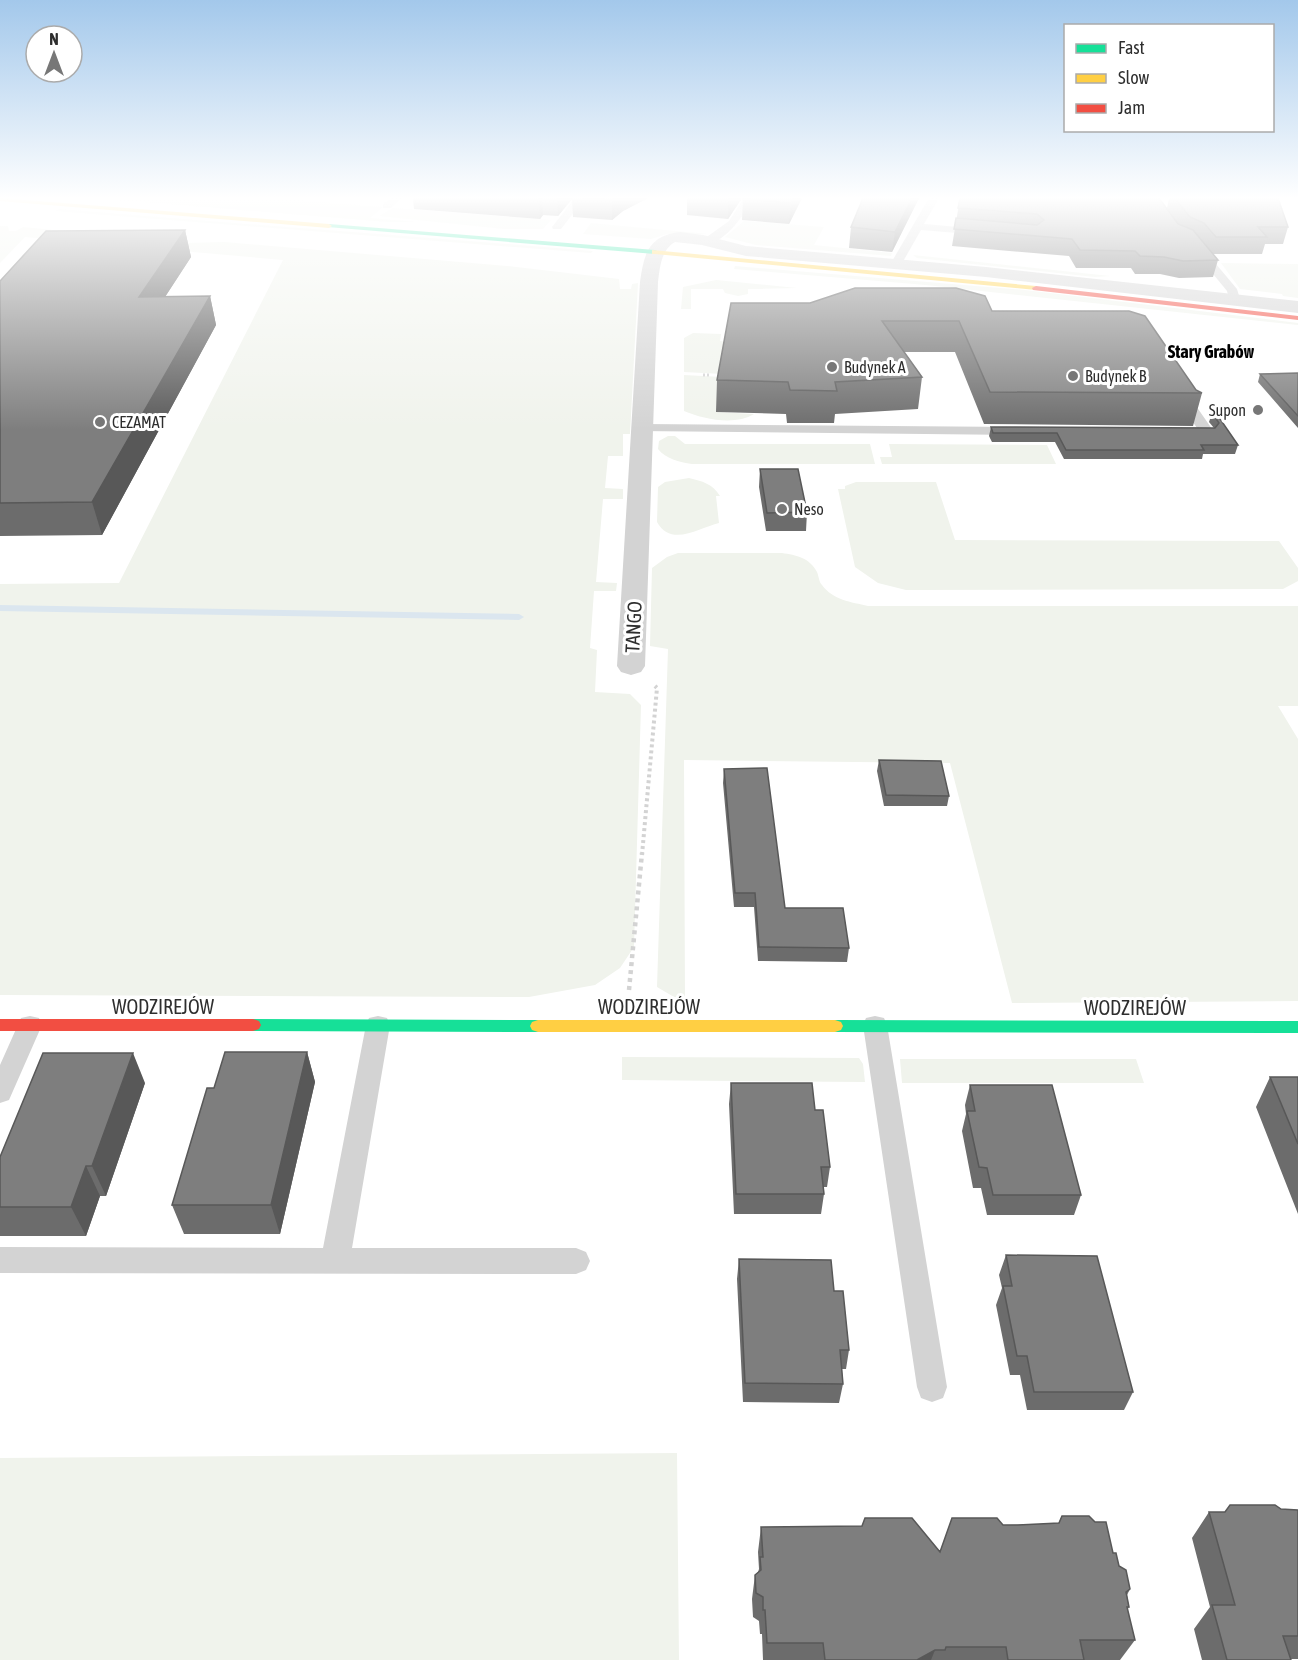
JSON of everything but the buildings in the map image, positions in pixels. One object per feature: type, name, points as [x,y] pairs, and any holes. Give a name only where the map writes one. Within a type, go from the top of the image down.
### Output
[{"type":"main road","points":[[776,275],[1298,330]]},
{"type":"main road","points":[[873,275],[977,281],[1298,318]]},
{"type":"main road","name":"WODZIREJÓW","points":[[0,1025],[1298,1027]]},
{"type":"street","name":"TANGO","points":[[631,666],[649,282],[652,275]]},
{"type":"street","points":[[1014,275],[1298,307]]},
{"type":"lane","points":[[1220,275],[1233,291],[1234,299]]},
{"type":"lane","points":[[1170,379],[1207,432],[1172,432]]},
{"type":"lane","points":[[643,428],[1035,431]]},
{"type":"lane","points":[[0,1094],[30,1025]]},
{"type":"lane","points":[[335,1261],[378,1025]]},
{"type":"lane","points":[[875,1025],[932,1387]]},
{"type":"lane","points":[[0,1260],[576,1262]]},
{"type":"path","points":[[703,375],[711,375]]},
{"type":"path","name":"TANGO","points":[[627,1025],[657,688],[631,666]]},
{"type":"shaded area","points":[[275,275],[589,275],[619,279],[620,289],[631,289],[632,284],[638,283],[630,434],[623,434],[623,456],[608,456],[605,488],[623,489],[623,499],[603,499],[596,582],[617,583],[616,591],[594,591],[590,648],[597,650],[595,692],[630,694],[641,705],[634,947],[620,968],[595,985],[529,997],[0,995],[0,584],[119,583]]},
{"type":"shaded area","points":[[812,275],[849,275],[1025,290],[1298,323],[1298,325],[926,285]]},
{"type":"shaded area","points":[[1081,275],[1110,276],[1095,277]]},
{"type":"shaded area","points":[[1230,275],[1298,275],[1298,298],[1240,289]]},
{"type":"shaded area","points":[[716,280],[797,288],[748,289],[748,294],[738,296],[725,293],[723,289],[691,289],[691,309],[681,309],[683,287]]},
{"type":"shaded area","points":[[693,333],[721,334],[720,341],[728,342],[723,374],[684,372],[684,338]]},
{"type":"shaded area","points":[[684,375],[722,377],[717,412],[754,414],[738,420],[719,420],[700,417],[684,411]]},
{"type":"shaded area","points":[[668,436],[675,436],[685,444],[870,444],[875,464],[692,464],[669,458],[658,449],[659,441]]},
{"type":"shaded area","points":[[889,444],[1047,445],[1056,464],[882,464],[880,457],[892,457]]},
{"type":"shaded area","points":[[689,478],[711,486],[720,496],[716,496],[719,523],[686,534],[670,534],[663,530],[657,522],[658,487],[665,482]]},
{"type":"shaded area","points":[[856,482],[936,482],[955,540],[1279,541],[1298,568],[1298,581],[1283,589],[906,590],[878,583],[855,567],[838,489],[845,489],[845,486]]},
{"type":"shaded area","points":[[678,553],[782,553],[797,556],[811,563],[821,584],[831,594],[843,600],[868,606],[1298,606],[1298,706],[1278,706],[1298,739],[1298,1001],[1012,1003],[950,763],[684,760],[685,1000],[674,997],[657,987],[668,649],[650,646],[652,568],[667,557]]},
{"type":"shaded area","points":[[622,1057],[859,1058],[863,1064],[865,1082],[622,1080]]},
{"type":"shaded area","points":[[900,1059],[1136,1059],[1144,1083],[902,1083]]},
{"type":"shaded area","points":[[677,1453],[679,1660],[0,1660],[0,1458]]},
{"type":"waterway","points":[[0,608],[519,617]]},
{"type":"traffic: fast","points":[[253,1025],[538,1026]]},
{"type":"traffic: fast","points":[[835,1026],[1298,1027]]},
{"type":"traffic: slow","points":[[903,275],[1036,288]]},
{"type":"traffic: slow","points":[[538,1026],[835,1026]]},
{"type":"traffic: jam","points":[[1036,288],[1298,318]]},
{"type":"traffic: jam","points":[[0,1025],[253,1025]]},
{"type":"place","name":"Budynek A","points":[[832,367]]},
{"type":"place","name":"Budynek B","points":[[1073,376]]},
{"type":"place","name":"Supon","points":[[1258,410]]},
{"type":"place","name":"CEZAMAT","points":[[100,422]]},
{"type":"place","name":"Neso","points":[[782,509]]},
{"type":"district","name":"Stary Grabów","points":[[1211,351]]}]
